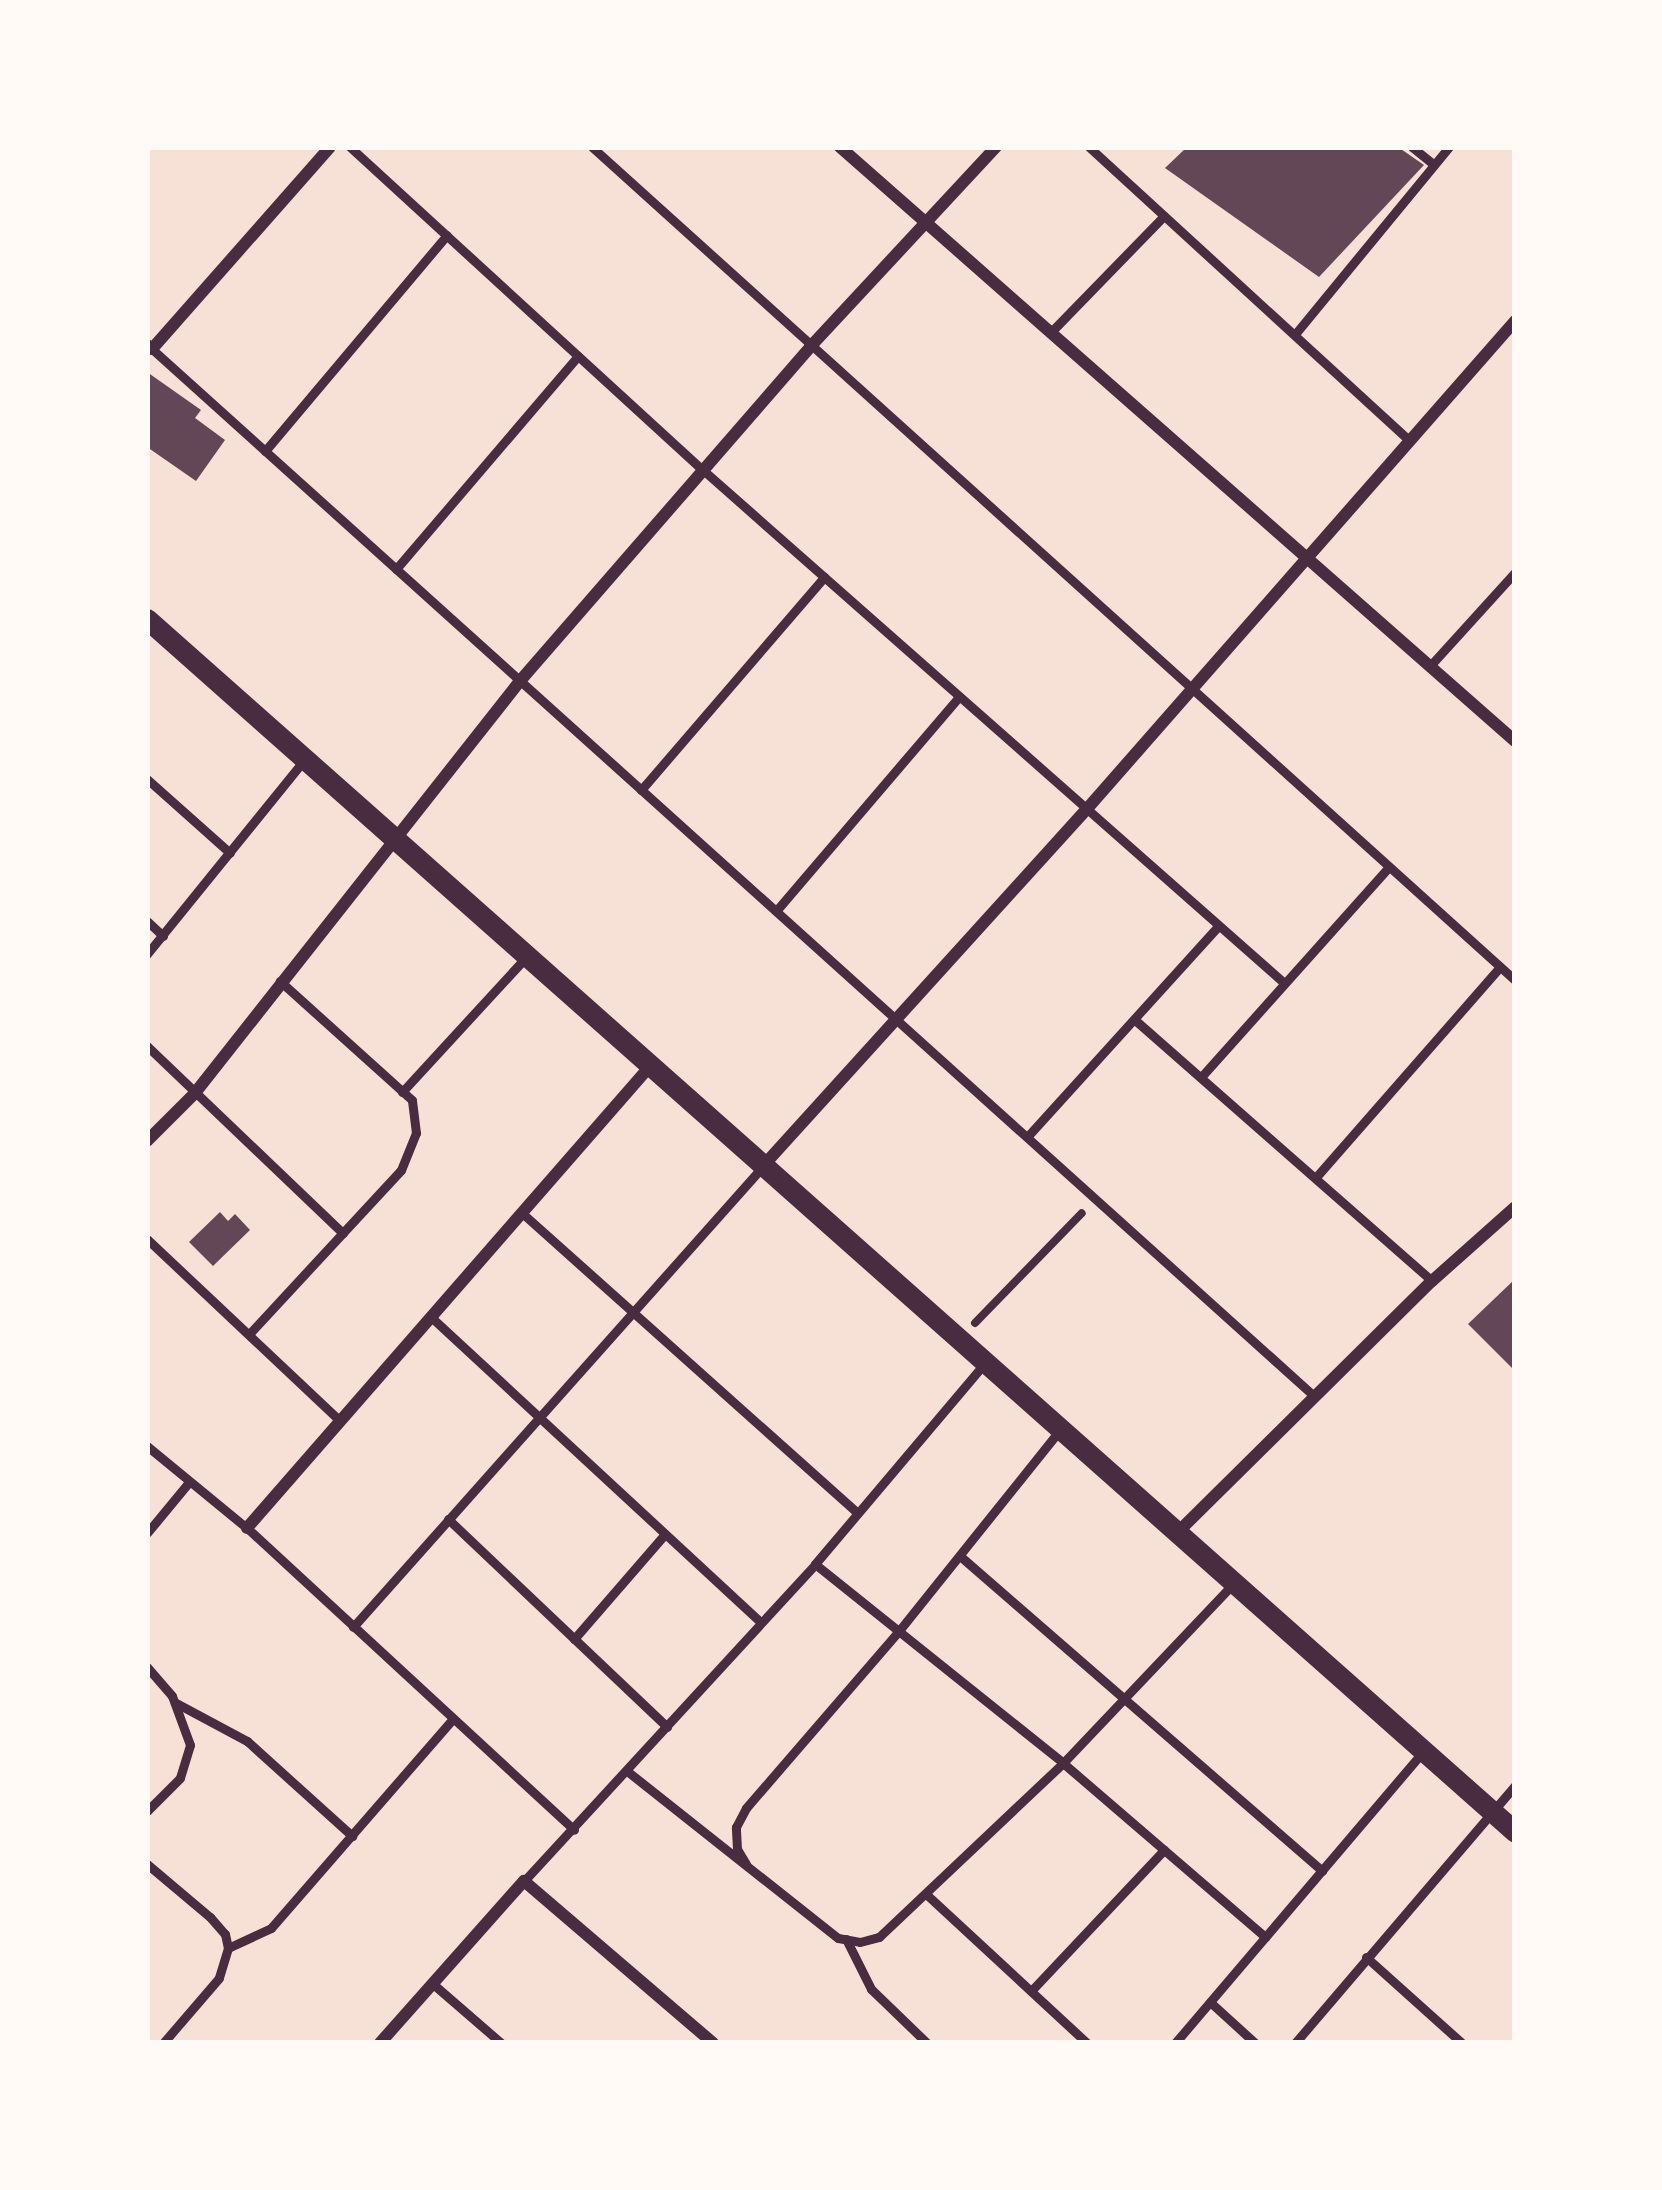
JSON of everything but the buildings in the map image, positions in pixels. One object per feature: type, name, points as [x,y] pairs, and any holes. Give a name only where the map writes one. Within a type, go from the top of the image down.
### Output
[{"type":"street","points":[[149,347],[330,147]]},
{"type":"street","points":[[840,147],[1515,741]]},
{"type":"street","points":[[147,1141],[195,1093],[520,681],[811,346],[996,147]]},
{"type":"street","points":[[764,1165],[898,1022],[1515,321]]},
{"type":"street","points":[[147,619],[1515,1832]]},
{"type":"street","points":[[247,1528],[651,1065]]},
{"type":"street","points":[[1177,1533],[1313,1395],[1515,1207]]},
{"type":"street","points":[[380,2043],[524,1880],[712,2043]]},
{"type":"lane","points":[[350,147],[703,470],[1282,981]]},
{"type":"lane","points":[[592,147],[1515,980]]},
{"type":"lane","points":[[1089,147],[1410,441]]},
{"type":"lane","points":[[1412,147],[1434,165]]},
{"type":"lane","points":[[1296,333],[1449,147]]},
{"type":"lane","points":[[1051,332],[1164,216]]},
{"type":"lane","points":[[265,452],[447,236]]},
{"type":"lane","points":[[149,347],[1313,1395]]},
{"type":"lane","points":[[396,569],[578,356]]},
{"type":"lane","points":[[1429,667],[1515,572]]},
{"type":"lane","points":[[641,790],[824,577]]},
{"type":"lane","points":[[776,911],[959,697]]},
{"type":"lane","points":[[147,955],[307,757]]},
{"type":"lane","points":[[147,779],[230,854]]},
{"type":"lane","points":[[1202,1076],[1282,981],[1388,868]]},
{"type":"lane","points":[[147,921],[163,936]]},
{"type":"lane","points":[[1027,1137],[1218,926]]},
{"type":"lane","points":[[402,1092],[528,955]]},
{"type":"lane","points":[[1317,1176],[1500,967]]},
{"type":"lane","points":[[251,1332],[400,1170],[413,1148],[416,1115],[402,1092],[280,981]]},
{"type":"lane","points":[[1135,1020],[1432,1281]]},
{"type":"lane","points":[[147,1046],[343,1233]]},
{"type":"lane","points":[[353,1627],[764,1165]]},
{"type":"lane","points":[[522,1213],[855,1511]]},
{"type":"lane","points":[[147,1239],[251,1332],[340,1421]]},
{"type":"lane","points":[[430,1318],[760,1622]]},
{"type":"lane","points":[[524,1880],[815,1564],[855,1511],[984,1364]]},
{"type":"lane","points":[[749,1868],[737,1849],[736,1827],[746,1808],[898,1632],[1060,1430]]},
{"type":"lane","points":[[147,1445],[247,1528],[574,1830]]},
{"type":"lane","points":[[147,1533],[189,1482]]},
{"type":"lane","points":[[448,1519],[667,1727]]},
{"type":"lane","points":[[574,1639],[664,1535]]},
{"type":"lane","points":[[960,1556],[1322,1871]]},
{"type":"lane","points":[[815,1564],[1063,1763],[1265,1937]]},
{"type":"lane","points":[[846,1939],[879,1936],[926,1894],[1063,1763],[1236,1581]]},
{"type":"lane","points":[[147,1667],[176,1702],[190,1745],[180,1778],[147,1811]]},
{"type":"lane","points":[[176,1702],[237,1733],[352,1836]]},
{"type":"lane","points":[[228,1948],[271,1928],[453,1719]]},
{"type":"lane","points":[[1175,2043],[1426,1749]]},
{"type":"lane","points":[[627,1771],[806,1916],[846,1939],[871,1989],[927,2043]]},
{"type":"lane","points":[[1294,2043],[1515,1785]]},
{"type":"lane","points":[[1030,1991],[1164,1850]]},
{"type":"lane","points":[[147,1864],[209,1916],[225,1934],[228,1948],[219,1978],[163,2043]]},
{"type":"lane","points":[[926,1894],[1087,2043]]},
{"type":"lane","points":[[1366,1957],[1462,2043]]},
{"type":"lane","points":[[433,1984],[501,2043]]},
{"type":"lane","points":[[1210,2002],[1255,2043]]},
{"type":"path","points":[[958,1341],[1095,1199]]}]
